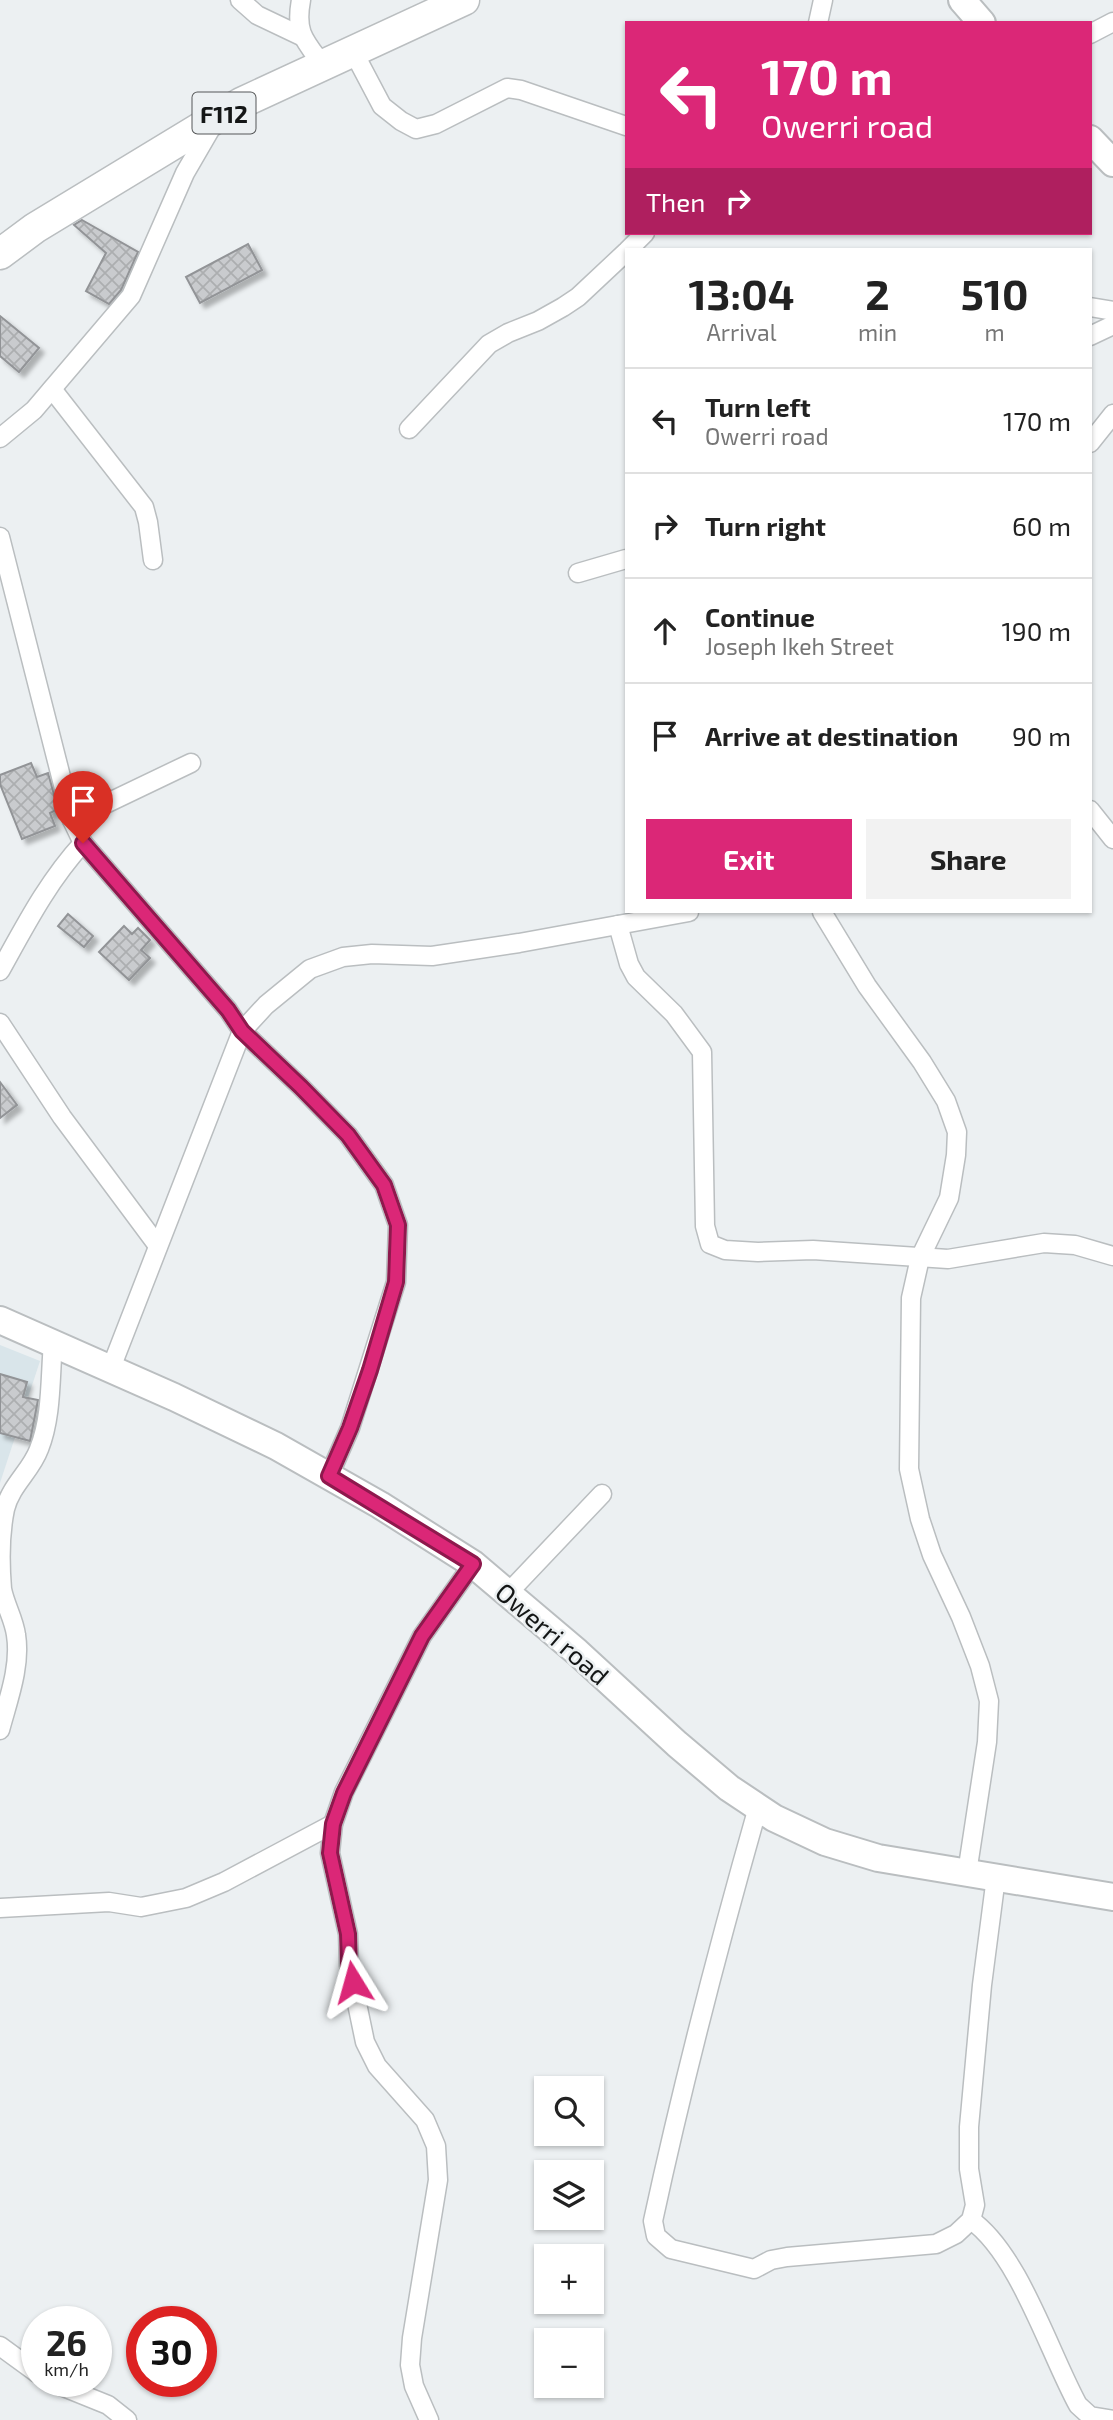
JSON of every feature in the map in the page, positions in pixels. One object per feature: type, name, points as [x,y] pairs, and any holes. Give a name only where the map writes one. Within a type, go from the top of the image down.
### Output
[{"type":"main road","name":"F112","points":[[0,254],[35,228],[241,103],[464,0]]},
{"type":"main road","points":[[962,0],[980,21]]},
{"type":"main road","points":[[1092,141],[1113,163]]},
{"type":"main road","name":"Owerri road","points":[[0,1320],[111,1368],[276,1446],[473,1564],[577,1652],[729,1788],[774,1818],[825,1842],[878,1857],[1113,1897]]},
{"type":"street","points":[[240,0],[257,15],[301,36],[322,64]]},
{"type":"street","points":[[301,0],[301,36]]},
{"type":"street","points":[[818,21],[823,0]]},
{"type":"street","points":[[1092,33],[1113,22]]},
{"type":"street","points":[[353,51],[382,106],[416,129],[436,124],[507,88],[521,90],[625,126]]},
{"type":"street","points":[[0,438],[34,410],[131,296],[185,173],[217,117]]},
{"type":"street","points":[[630,248],[643,235]]},
{"type":"street","points":[[409,429],[489,344],[563,307],[625,253]]},
{"type":"street","points":[[1092,307],[1113,311]]},
{"type":"street","points":[[1092,336],[1113,324]]},
{"type":"street","points":[[52,389],[144,507],[153,560]]},
{"type":"street","points":[[1092,440],[1113,414]]},
{"type":"street","points":[[0,537],[72,820],[83,843],[228,1010],[242,1031],[348,1135],[384,1185],[398,1225],[396,1282],[354,1416],[329,1476]]},
{"type":"street","points":[[578,573],[625,559]]},
{"type":"street","points":[[72,820],[191,763]]},
{"type":"street","points":[[1092,812],[1113,838]]},
{"type":"street","points":[[0,971],[34,909],[63,865],[83,843]]},
{"type":"street","points":[[111,1368],[242,1031],[266,1005],[310,969],[343,957],[372,954],[432,956],[684,913]]},
{"type":"street","points":[[823,913],[867,986],[922,1062],[946,1101],[957,1132],[949,1198],[920,1258],[911,1298],[909,1469],[920,1519],[932,1555],[975,1653],[989,1701],[987,1742],[967,1872]]},
{"type":"street","points":[[618,925],[629,964],[636,977],[674,1014],[702,1052],[705,1227],[710,1244],[725,1250],[813,1250],[920,1258],[967,1256],[1044,1243],[1075,1245],[1113,1256]]},
{"type":"street","points":[[0,1023],[62,1117],[159,1246]]},
{"type":"street","points":[[0,1730],[12,1687],[17,1655],[16,1635],[2,1588],[1,1548],[5,1508],[14,1487],[32,1467],[41,1446],[53,1343]]},
{"type":"street","points":[[508,1593],[602,1494]]},
{"type":"street","points":[[429,2420],[414,2386],[410,2365],[438,2180],[436,2146],[425,2120],[377,2066],[365,2042],[349,1965],[348,1934],[330,1853],[333,1824],[344,1793],[422,1636],[473,1564]]},
{"type":"street","points":[[758,1807],[730,1904],[676,2116],[653,2221],[656,2236],[671,2249],[754,2269],[771,2260],[787,2257],[936,2245],[956,2234],[971,2220],[975,2205],[969,2169],[970,2117],[982,1985],[996,1877]]},
{"type":"street","points":[[0,1908],[109,1902],[141,1907],[186,1898],[224,1882],[333,1824]]},
{"type":"street","points":[[971,2220],[984,2229],[1003,2252],[1078,2405],[1090,2416],[1112,2420]]},
{"type":"street","points":[[0,2346],[21,2361]]},
{"type":"street","points":[[88,2397],[108,2405],[127,2420]]},
{"type":"shaded area","points":[[0,1345],[40,1361],[0,1483]]},
{"type":"building","points":[[82,220],[138,252],[121,290],[109,304],[86,291],[106,253],[74,225]]},
{"type":"building","points":[[248,244],[262,270],[200,303],[186,277]]},
{"type":"building","points":[[0,316],[39,348],[19,372],[0,356]]},
{"type":"building","points":[[31,763],[37,777],[48,773],[58,809],[50,813],[55,826],[22,839],[0,784],[0,775]]},
{"type":"building","points":[[68,914],[93,936],[84,947],[58,926]]},
{"type":"building","points":[[124,926],[132,934],[138,928],[150,940],[141,950],[150,958],[129,980],[99,952]]},
{"type":"building","points":[[0,1082],[17,1105],[0,1118]]},
{"type":"building","points":[[0,1374],[27,1382],[23,1397],[38,1400],[30,1441],[0,1433]]},
{"type":"route","points":[[83,843],[228,1010],[242,1031],[348,1135],[384,1185],[398,1225],[396,1282],[350,1428],[329,1476],[473,1564],[422,1636],[344,1793],[333,1824],[330,1853],[348,1934],[349,1965],[353,1982]]}]
